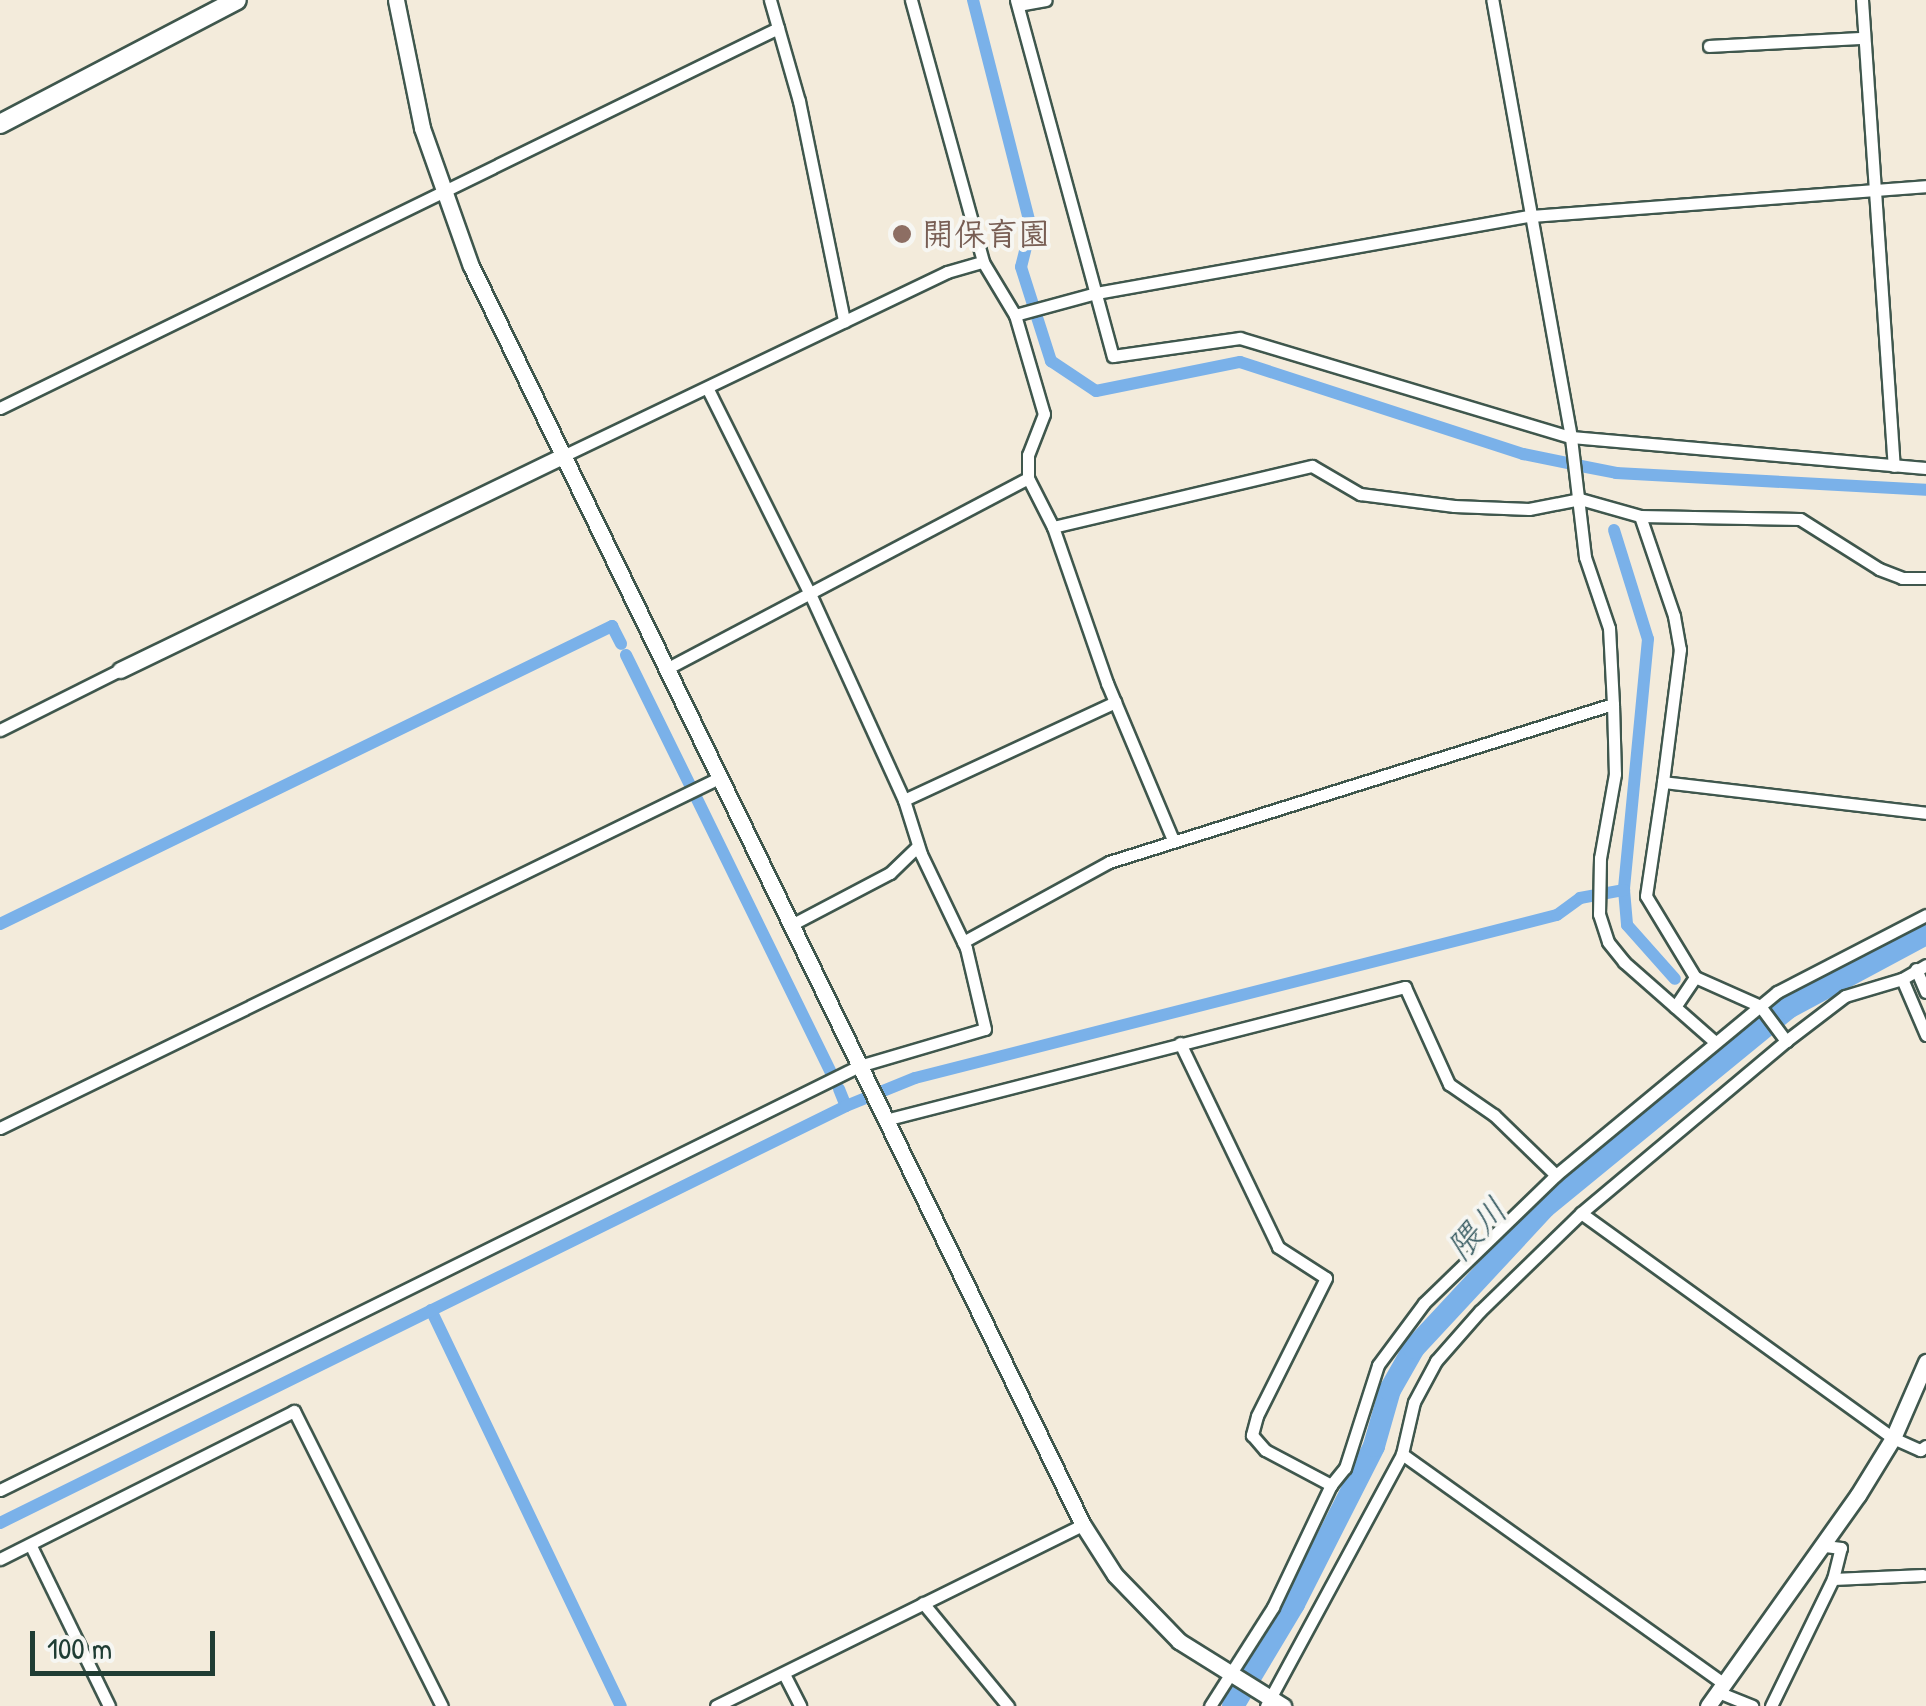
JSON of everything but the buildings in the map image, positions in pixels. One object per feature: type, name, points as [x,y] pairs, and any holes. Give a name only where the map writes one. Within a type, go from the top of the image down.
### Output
[{"type":"main road","points":[[0,124],[237,0]]},
{"type":"street","points":[[396,0],[418,111],[441,192],[500,329],[1084,1525],[1139,1604],[1179,1641],[1273,1703],[1402,1454],[1414,1402],[1436,1361],[1480,1310],[1581,1214],[1782,1038],[1845,996],[1902,979],[1921,967],[1926,992]]},
{"type":"street","points":[[770,0],[800,102],[844,321]]},
{"type":"street","points":[[912,0],[983,262],[1014,315],[1044,414],[1028,454],[1028,478],[1052,527],[1115,702],[1172,840]]},
{"type":"street","points":[[1046,0],[1017,2],[1113,356],[1240,338],[1571,436],[1926,468]]},
{"type":"street","points":[[1492,0],[1571,436],[1586,556],[1609,628],[1615,774],[1600,858],[1599,914],[1608,942],[1714,1041]]},
{"type":"street","points":[[1862,0],[1894,466]]},
{"type":"street","points":[[0,408],[778,28]]},
{"type":"street","points":[[1709,46],[1864,38]]},
{"type":"street","points":[[1014,315],[1096,293],[1530,216],[1926,186]]},
{"type":"street","points":[[0,730],[844,321],[948,272],[983,262]]},
{"type":"street","points":[[0,1490],[861,1070],[986,1029],[963,942],[918,846],[904,800],[809,592],[708,389]]},
{"type":"street","points":[[1052,527],[1312,466],[1360,494],[1435,504],[1529,510],[1580,499],[1640,516],[1800,519],[1880,569],[1902,578],[1926,578]]},
{"type":"street","points":[[666,669],[1028,478]]},
{"type":"street","points":[[1640,516],[1674,616],[1680,649],[1646,896],[1695,978],[1760,1006],[1782,1038]]},
{"type":"street","points":[[904,800],[1115,702]]},
{"type":"street","points":[[963,942],[1108,862],[1613,704]]},
{"type":"street","points":[[0,1128],[720,778]]},
{"type":"street","points":[[1662,782],[1926,813]]},
{"type":"street","points":[[791,925],[890,873],[918,846]]},
{"type":"street","points":[[1210,1706],[1273,1607],[1330,1485],[1345,1468],[1378,1365],[1424,1303],[1556,1176],[1776,992],[1926,915]]},
{"type":"street","points":[[1675,1007],[1695,978]]},
{"type":"street","points":[[1902,979],[1926,1036]]},
{"type":"street","points":[[885,1120],[1406,987],[1449,1084],[1494,1116],[1556,1176]]},
{"type":"street","points":[[1180,1043],[1278,1247],[1326,1278],[1256,1416],[1252,1435],[1265,1450],[1330,1485]]},
{"type":"street","points":[[1581,1214],[1893,1438],[1920,1450],[1926,1446]]},
{"type":"street","points":[[1717,1694],[1825,1546],[1893,1438],[1926,1362]]},
{"type":"street","points":[[0,1559],[294,1412],[442,1706]]},
{"type":"street","points":[[1402,1454],[1717,1694],[1752,1706]]},
{"type":"street","points":[[716,1706],[1084,1525]]},
{"type":"street","points":[[31,1546],[110,1706]]},
{"type":"street","points":[[1771,1706],[1833,1579],[1841,1548],[1825,1546]]},
{"type":"street","points":[[1833,1579],[1923,1576]]},
{"type":"street","points":[[923,1603],[1008,1706]]},
{"type":"street","points":[[784,1674],[800,1706]]},
{"type":"waterway","points":[[973,0],[1031,227],[1021,267],[1051,361],[1096,391],[1240,362],[1523,454],[1568,463]]},
{"type":"waterway","points":[[1581,466],[1616,473],[1926,490]]},
{"type":"waterway","points":[[1614,530],[1648,639],[1624,890],[1627,925],[1675,979]]},
{"type":"waterway","points":[[0,924],[612,626],[621,644]]},
{"type":"waterway","points":[[626,655],[690,785]]},
{"type":"waterway","points":[[695,795],[831,1073]]},
{"type":"waterway","points":[[0,1523],[846,1106],[915,1078],[1557,915],[1580,898],[1624,890]]},
{"type":"waterway","name":"隈川","points":[[1233,1706],[1294,1604],[1374,1446],[1390,1390],[1414,1348],[1545,1207],[1788,1008],[1926,934]]},
{"type":"waterway","points":[[839,1089],[846,1106]]},
{"type":"waterway","points":[[431,1310],[621,1706]]},
{"type":"place","name":"開保育園","points":[[902,234]]}]
